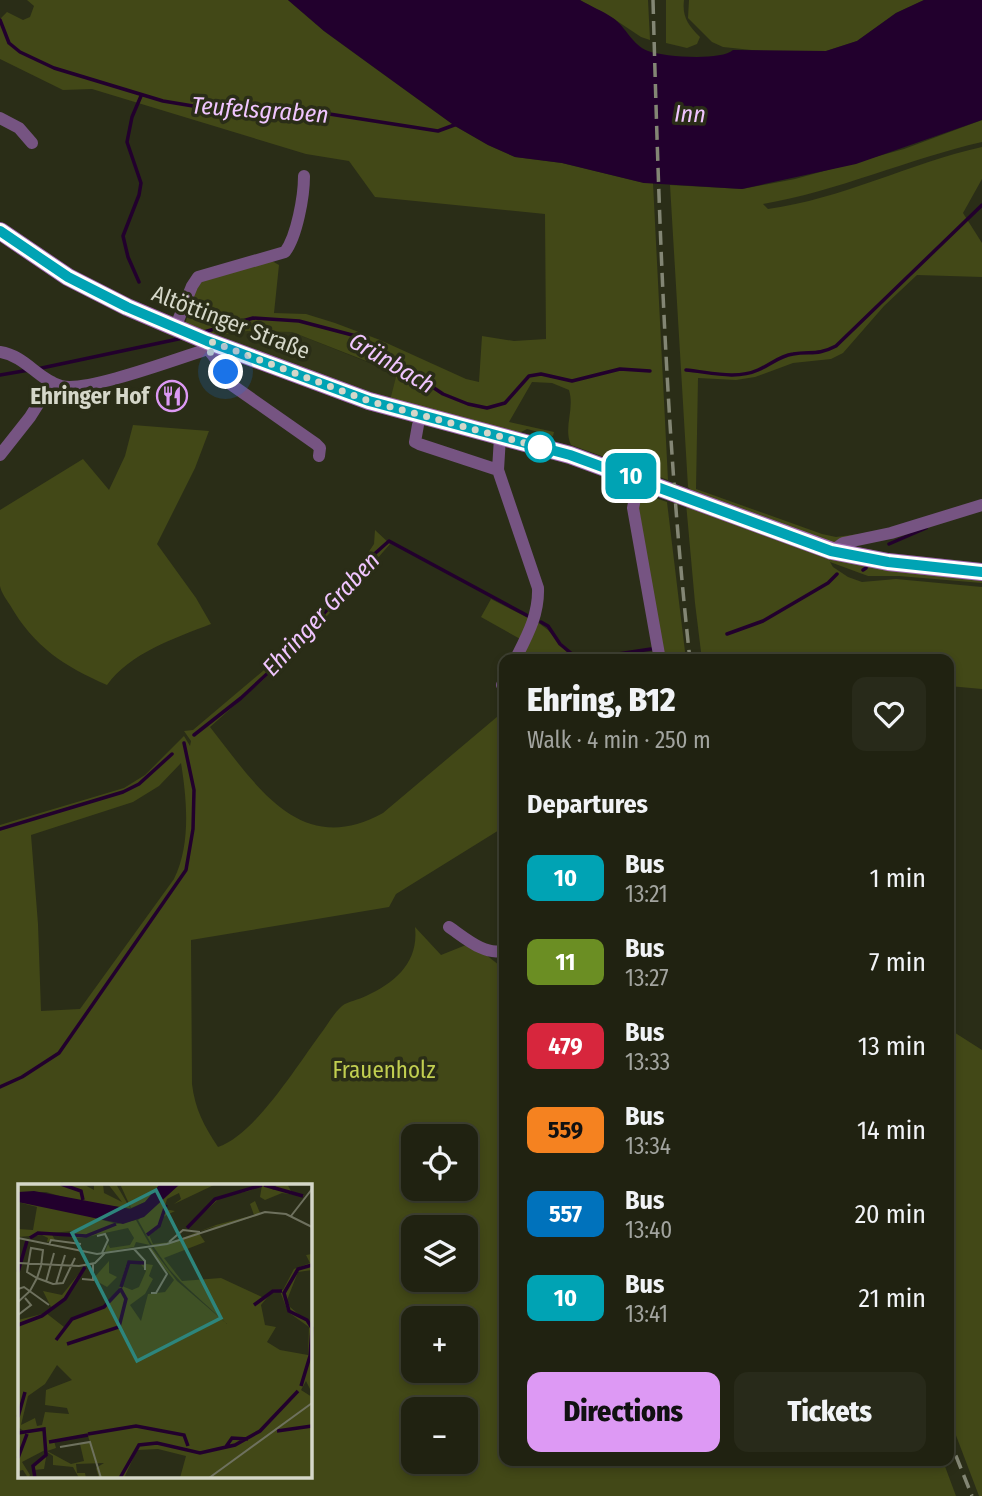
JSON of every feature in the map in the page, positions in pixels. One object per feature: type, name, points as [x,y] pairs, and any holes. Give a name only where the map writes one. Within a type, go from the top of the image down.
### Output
[{"type":"main road","name":"Altöttinger Straße","points":[[0,231],[42,260],[100,294],[209,344],[369,401],[570,455],[831,551],[888,562],[982,572]]},
{"type":"street","points":[[0,118],[19,128],[32,143]]},
{"type":"street","points":[[178,329],[192,286],[198,278],[285,252],[295,231],[304,176]]},
{"type":"street","points":[[0,352],[25,361],[46,378],[69,387],[93,384],[209,344],[226,372],[229,383],[316,444],[320,448],[319,456]]},
{"type":"street","points":[[0,455],[30,417],[46,378]]},
{"type":"street","points":[[418,425],[415,442],[498,470]]},
{"type":"street","points":[[500,437],[498,470],[538,588],[539,605],[536,615],[518,654]]},
{"type":"street","points":[[639,479],[633,508],[659,654]]},
{"type":"street","points":[[831,551],[843,543],[891,533],[982,505]]},
{"type":"street","points":[[449,928],[486,950],[499,952]]},
{"type":"shaded area","points":[[248,331],[292,332],[397,374],[390,400],[214,336]]},
{"type":"green space","points":[[27,0],[288,0],[324,31],[379,71],[455,126],[488,145],[515,157],[562,163],[653,183],[668,480],[571,445],[568,432],[571,404],[569,390],[552,383],[532,382],[509,422],[554,432],[553,436],[527,429],[519,433],[390,400],[397,373],[292,332],[248,331],[214,336],[185,324],[195,291],[203,280],[272,261],[279,265],[274,313],[306,314],[335,323],[466,379],[479,382],[482,336],[514,341],[546,339],[545,214],[375,197],[349,161],[306,154],[92,89],[63,90],[0,59],[0,19],[7,12],[23,20],[30,17],[34,6]]},
{"type":"green space","points":[[580,0],[648,0],[650,40],[641,37]]},
{"type":"green space","points":[[666,0],[684,0],[687,20],[700,37],[697,44],[687,48],[666,43]]},
{"type":"green space","points":[[689,0],[924,0],[896,13],[857,41],[826,51],[761,51],[723,47],[712,42],[688,18]]},
{"type":"green space","points":[[982,120],[982,142],[818,191],[763,204],[768,209],[823,197],[982,147],[982,179],[963,213],[982,243],[982,277],[917,275],[884,306],[843,353],[831,359],[793,363],[755,377],[736,380],[698,378],[696,489],[822,534],[836,537],[859,534],[831,543],[694,493],[688,487],[670,185],[742,189],[795,179],[904,149]]},
{"type":"green space","points":[[133,425],[209,431],[195,468],[157,544],[196,598],[211,624],[141,655],[107,685],[51,654],[29,633],[5,598],[0,586],[0,510],[83,459],[109,490],[125,456]]},
{"type":"green space","points":[[644,494],[667,502],[685,654],[663,654],[638,504]]},
{"type":"green space","points":[[686,503],[825,554],[830,561],[982,578],[982,583],[868,576],[830,562],[848,577],[862,582],[896,579],[982,587],[982,689],[954,686],[954,654],[701,654]]},
{"type":"green space","name":"Frauenholz","points":[[375,530],[390,544],[299,648],[210,727],[263,792],[283,809],[304,821],[327,827],[354,825],[383,813],[499,715],[499,830],[396,894],[389,907],[191,940],[193,1093],[204,1124],[218,1147],[232,1140],[261,1114],[342,1006],[377,990],[396,977],[409,961],[413,951],[415,927],[441,955],[471,943],[499,965],[499,1466],[945,1466],[956,1496],[0,1496],[0,825],[124,788],[145,775],[184,736],[190,746],[191,741],[184,731],[193,730],[276,660],[362,562],[374,544]],"holes":[[[181,763],[185,792],[185,837],[174,879],[80,1009],[41,1011],[31,835],[133,802],[159,786]]]},
{"type":"green space","points":[[491,599],[540,624],[571,654],[519,654],[522,640],[481,617]]},
{"type":"green space","points":[[954,1032],[982,1050],[982,1496],[979,1496],[954,1430]]},
{"type":"water","name":"Inn","points":[[288,0],[580,0],[613,18],[642,48],[656,53],[692,57],[717,56],[733,50],[826,51],[857,41],[896,13],[924,0],[982,0],[982,120],[856,164],[742,189],[644,183],[562,163],[515,157],[488,145],[455,126],[379,71],[324,31]]},
{"type":"waterway","name":"Teufelsgraben","points":[[0,20],[9,43],[20,52],[54,68],[163,101],[193,106],[291,108],[438,131],[457,124]]},
{"type":"waterway","points":[[139,282],[128,257],[123,236],[141,183],[127,142],[132,117],[141,96]]},
{"type":"waterway","name":"Grünbach","points":[[686,370],[722,374],[750,373],[788,355],[819,352],[836,346],[982,205]]},
{"type":"waterway","name":"Grünbach","points":[[204,332],[253,318],[299,321],[356,336],[443,394],[487,408],[505,403],[529,376],[541,374],[572,381],[620,369],[650,371]]},
{"type":"waterway","name":"Grünbach","points":[[37,369],[183,338]]},
{"type":"waterway","name":"Grünbach","points":[[0,375],[29,370]]},
{"type":"waterway","name":"Ehringer Graben","points":[[889,544],[926,528]]},
{"type":"waterway","name":"Ehringer Graben","points":[[194,735],[241,698],[297,646],[371,557],[389,541],[530,617]]},
{"type":"waterway","name":"Ehringer Graben","points":[[727,634],[763,621],[828,583],[837,574]]},
{"type":"waterway","name":"Ehringer Graben","points":[[541,622],[548,626],[560,644],[572,654]]},
{"type":"waterway","name":"Ehringer Graben","points":[[618,654],[651,649]]},
{"type":"waterway","points":[[0,1087],[22,1077],[59,1053],[186,870],[193,829],[194,790],[184,743]]},
{"type":"waterway","name":"Ehringer Graben","points":[[0,829],[123,792],[139,784],[172,754]]},
{"type":"railway","points":[[653,0],[669,413],[689,654]]},
{"type":"railway","points":[[954,1451],[972,1496]]},
{"type":"bus line","name":"10","points":[[0,231],[68,277],[127,307],[207,341],[369,401],[602,465],[831,551],[888,562],[982,572]]},
{"type":"place","name":"Ehringer Hof","points":[[172,396]]},
{"type":"route","points":[[226,372],[208,349],[212,342],[369,401],[543,448],[540,447]]}]
